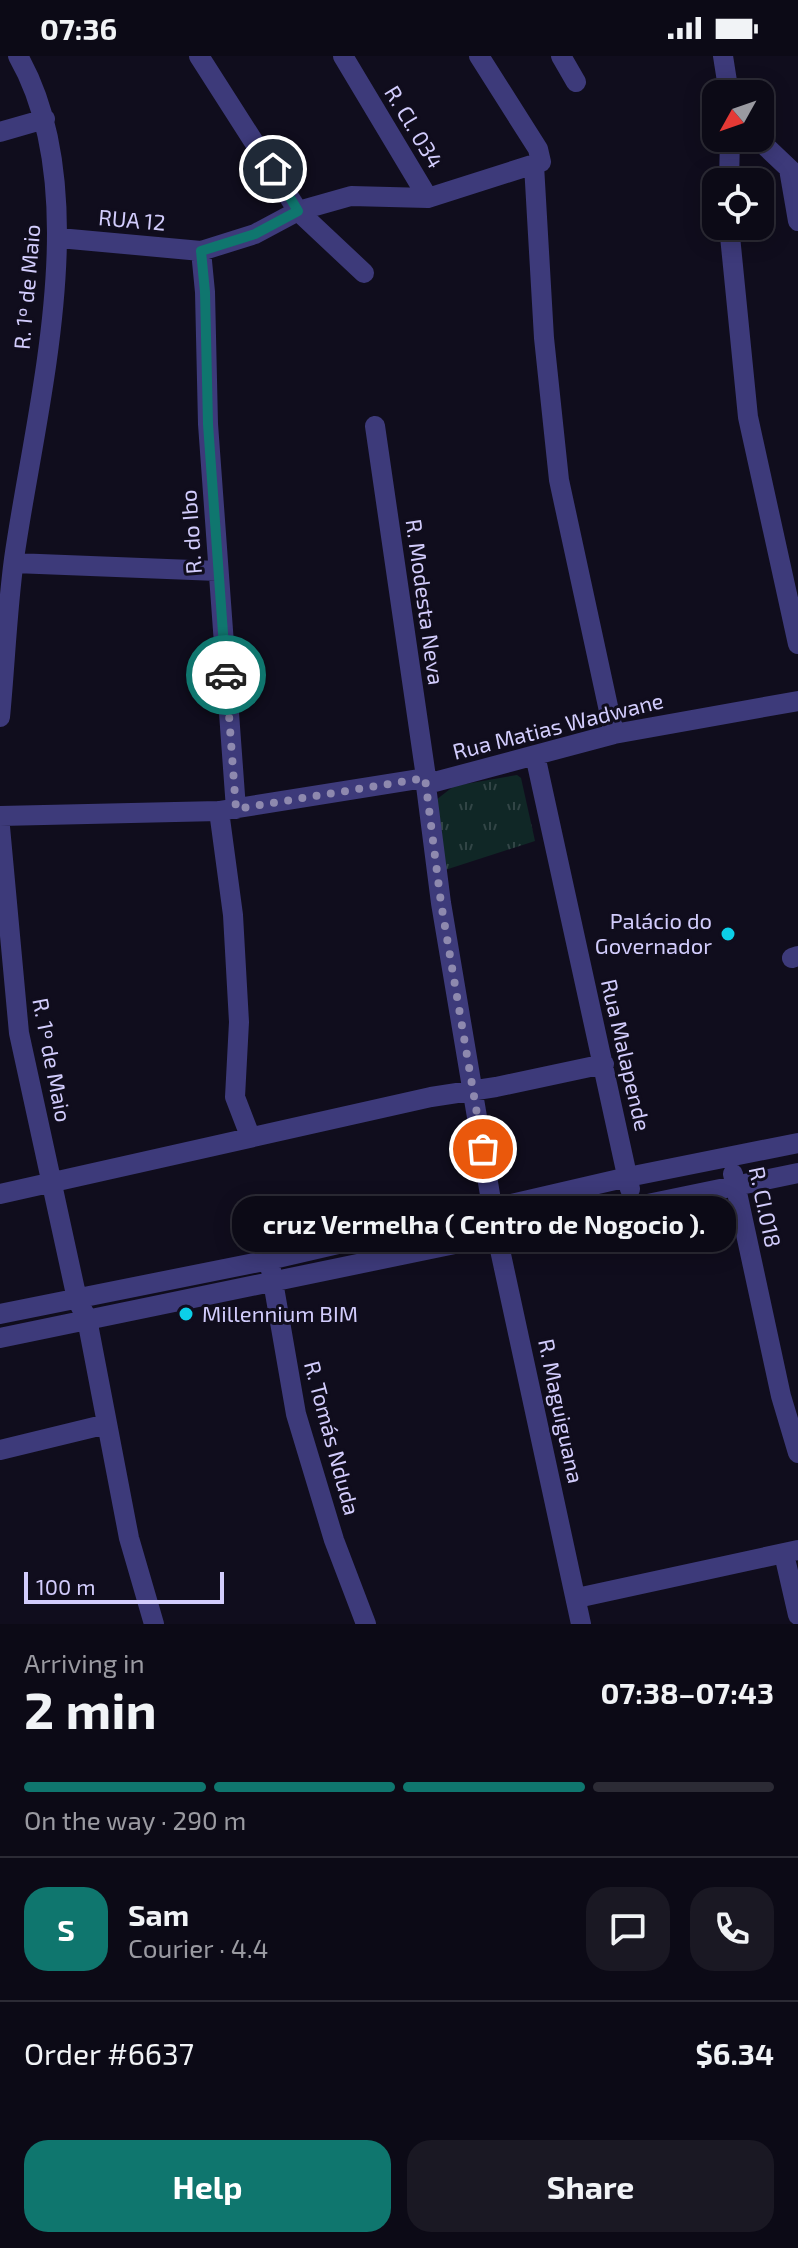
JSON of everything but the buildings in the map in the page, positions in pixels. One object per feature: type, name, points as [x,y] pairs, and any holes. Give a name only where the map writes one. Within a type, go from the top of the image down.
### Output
[{"type":"street","name":"R. 1º de Maio","points":[[0,717],[14,563],[47,345],[59,238],[54,168],[45,119],[18,56]]},
{"type":"street","points":[[199,56],[298,211],[364,273]]},
{"type":"street","name":"R. Cl. 034","points":[[343,56],[428,198]]},
{"type":"street","points":[[428,198],[541,162],[541,154],[479,56]]},
{"type":"street","points":[[561,56],[576,82]]},
{"type":"street","points":[[723,56],[727,80]]},
{"type":"street","points":[[0,132],[45,119]]},
{"type":"street","points":[[772,152],[794,173],[798,221]]},
{"type":"street","points":[[534,165],[544,338],[559,480],[614,734]]},
{"type":"street","name":"R. Cl. 034","points":[[201,251],[255,234],[298,211],[351,196],[428,198]]},
{"type":"street","name":"RUA 12","points":[[59,238],[201,251]]},
{"type":"street","points":[[730,240],[748,417],[798,644]]},
{"type":"street","name":"R. do Ibo","points":[[201,251],[239,1022],[235,1097],[250,1136]]},
{"type":"street","name":"R. Modesta Neva","points":[[375,426],[472,1091]]},
{"type":"street","points":[[14,563],[218,571]]},
{"type":"street","name":"Rua Matias Wadwane","points":[[0,816],[228,810],[426,781],[614,734],[798,701]]},
{"type":"street","name":"Rua Malapende","points":[[535,755],[604,1064],[632,1206]]},
{"type":"street","name":"R. 1º de Maio","points":[[0,827],[19,1033],[77,1299],[87,1319]]},
{"type":"street","points":[[0,1194],[250,1136],[604,1064]]},
{"type":"street","name":"R. Maguiguana","points":[[472,1091],[497,1236],[581,1624]]},
{"type":"street","points":[[0,1314],[269,1260],[628,1177],[798,1143]]},
{"type":"street","name":"R. CI.018","points":[[730,1158],[781,1396],[798,1453]]},
{"type":"street","points":[[0,1338],[798,1173]]},
{"type":"street","name":"R. Tomás Nduda","points":[[269,1260],[296,1414],[334,1540],[366,1624]]},
{"type":"street","points":[[87,1319],[129,1538],[154,1624]]},
{"type":"street","points":[[0,1450],[107,1424]]},
{"type":"street","points":[[577,1598],[791,1552],[798,1615]]},
{"type":"green space","points":[[517,775],[521,778],[535,841],[445,870],[432,803],[454,786]]},
{"type":"way so far","points":[[226,675],[236,809],[425,778],[441,903],[483,1149]]},
{"type":"place","name":"Palácio do Governador","points":[[728,934]]},
{"type":"place","name":"cruz Vermelha ( Centro de Nogocio ).","points":[[483,1149]]},
{"type":"place","name":"Millennium BIM","points":[[186,1314]]},
{"type":"route","points":[[226,675],[208,424],[201,251],[255,234],[298,211],[273,169]]}]
